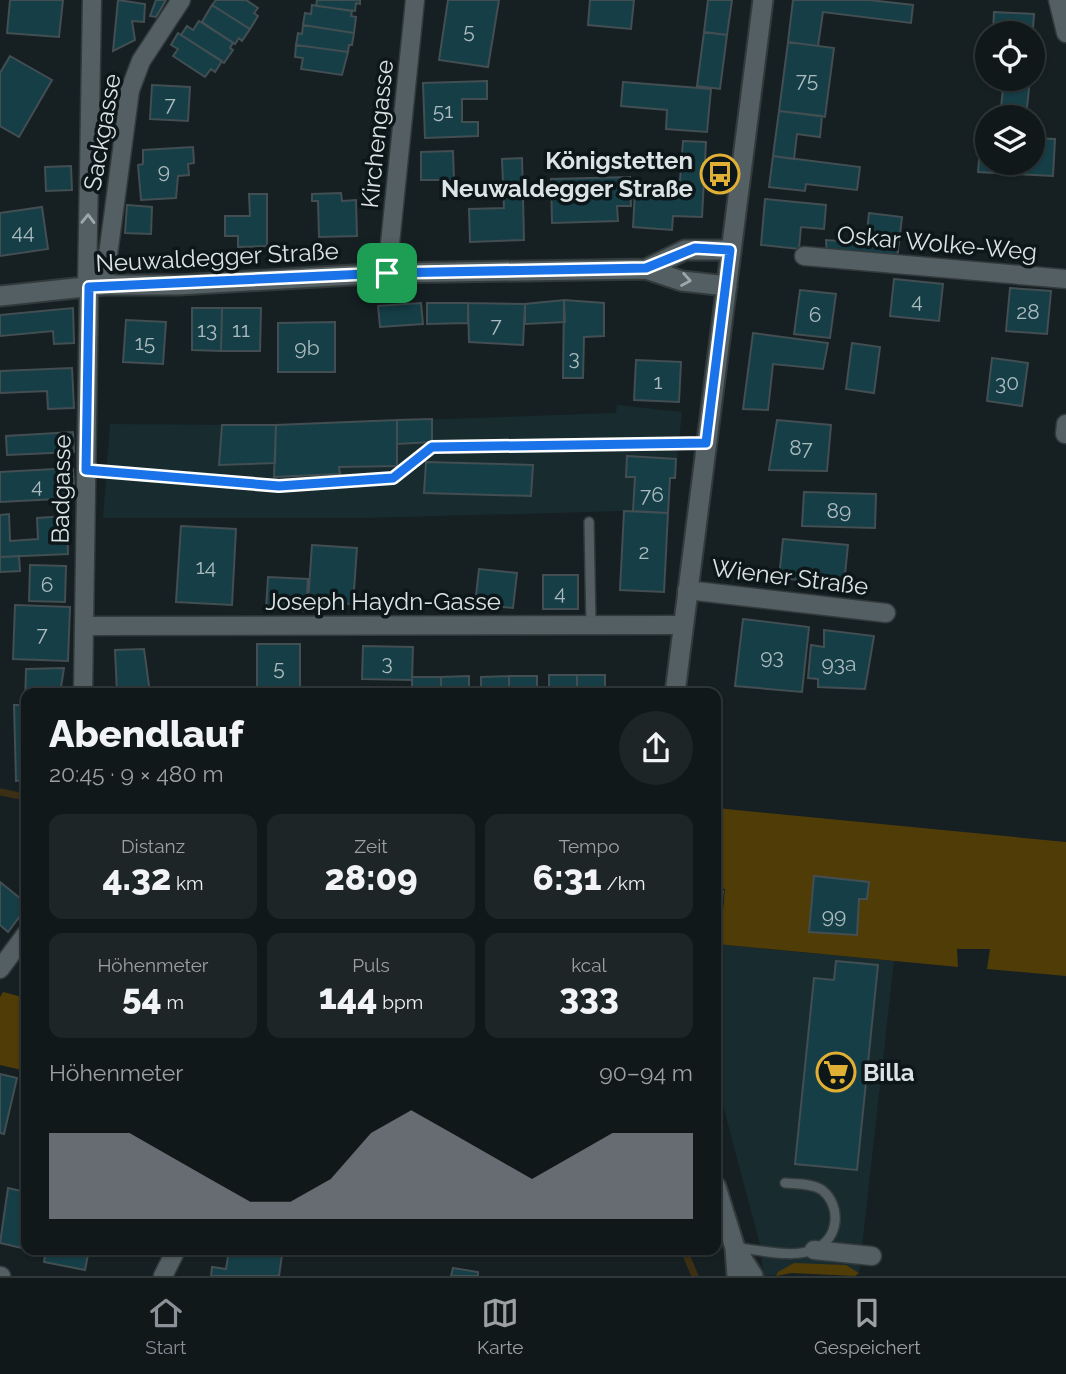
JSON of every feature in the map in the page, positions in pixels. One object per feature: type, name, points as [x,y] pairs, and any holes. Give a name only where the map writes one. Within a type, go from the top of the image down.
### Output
[{"type":"main road","name":"Wiener Straße","points":[[676,688],[763,0]]},
{"type":"main road","name":"Neuwaldegger Straße","points":[[646,268],[685,250],[730,250]]},
{"type":"main road","name":"Neuwaldegger Straße","points":[[0,296],[94,286],[179,285],[387,273],[646,268],[682,281],[727,286]]},
{"type":"main road","points":[[721,1203],[735,1248],[737,1276]]},
{"type":"main road","points":[[735,1248],[753,1276]]},
{"type":"street","points":[[92,0],[94,286]]},
{"type":"street","name":"Sackgasse","points":[[94,286],[130,90],[141,61],[181,0]]},
{"type":"street","name":"Kirchengasse","points":[[387,273],[415,0]]},
{"type":"street","points":[[1058,0],[1066,33]]},
{"type":"street","name":"Oskar Wolke-Weg","points":[[804,256],[1066,279]]},
{"type":"street","name":"Badgasse","points":[[83,688],[86,470],[94,286]]},
{"type":"street","name":"Wiener Straße","points":[[687,590],[886,613]]},
{"type":"street","name":"Joseph Haydn-Gasse","points":[[84,626],[683,625]]},
{"type":"street","points":[[1,966],[21,940]]},
{"type":"street","points":[[814,1250],[872,1256]]},
{"type":"street","points":[[163,1276],[174,1255]]},
{"type":"lane","points":[[86,470],[279,486],[393,478],[432,447],[706,443]]},
{"type":"lane","points":[[589,522],[591,625]]},
{"type":"lane","points":[[735,1248],[783,1252],[814,1250],[828,1240],[835,1227],[831,1199],[820,1189],[785,1183]]},
{"type":"shaded area","points":[[617,405],[682,412],[675,478],[670,478],[668,513],[624,511],[365,518],[103,518],[110,424],[276,425],[616,413]]},
{"type":"shaded area","points":[[721,808],[1066,842],[1066,976],[987,969],[990,949],[957,949],[958,967],[721,944],[725,889],[721,889]]},
{"type":"shaded area","points":[[721,944],[894,961],[859,1273],[855,1276],[792,1273],[764,1276],[759,1241],[721,1098]]},
{"type":"shaded area","points":[[3,992],[21,997],[21,1070],[0,1065],[0,997]]},
{"type":"shaded area","points":[[794,1263],[846,1265],[859,1273],[855,1276],[792,1273],[776,1276]]},
{"type":"building","points":[[10,0],[63,0],[59,37],[7,33]]},
{"type":"building","points":[[118,0],[145,4],[144,22],[132,21],[135,40],[113,51]]},
{"type":"building","points":[[156,0],[166,0],[156,17],[150,16]]},
{"type":"building","points":[[216,0],[246,0],[258,8],[254,13],[258,16],[250,29],[212,5]]},
{"type":"building","points":[[317,0],[360,0],[360,4],[356,3],[355,11],[316,6]]},
{"type":"building","points":[[448,0],[499,0],[488,67],[439,60]]},
{"type":"building","points":[[590,0],[634,0],[631,29],[588,25]]},
{"type":"building","points":[[708,0],[732,0],[727,35],[704,32]]},
{"type":"building","points":[[793,0],[869,0],[913,5],[911,23],[823,12],[818,46],[788,42]]},
{"type":"building","points":[[212,5],[250,29],[242,41],[239,38],[235,44],[202,22]]},
{"type":"building","points":[[312,5],[352,11],[351,16],[356,17],[354,33],[303,25],[305,13],[311,14]]},
{"type":"building","points":[[994,12],[1034,14],[1034,21],[994,21]]},
{"type":"building","points":[[199,21],[233,43],[230,48],[233,50],[224,63],[181,35],[187,26],[193,30]]},
{"type":"building","points":[[303,25],[354,33],[352,45],[349,45],[348,52],[296,45]]},
{"type":"building","points":[[704,32],[727,35],[720,89],[697,86]]},
{"type":"building","points":[[178,33],[222,61],[215,72],[211,69],[205,77],[173,56],[178,49],[171,45]]},
{"type":"building","points":[[788,42],[834,48],[825,117],[779,111]]},
{"type":"building","points":[[296,45],[348,52],[342,75],[301,69],[303,58],[295,57]]},
{"type":"building","points":[[10,56],[52,80],[19,137],[0,126],[0,73]]},
{"type":"building","points":[[487,81],[487,99],[462,99],[462,122],[478,122],[478,136],[425,138],[423,83]]},
{"type":"building","points":[[623,82],[711,89],[707,132],[666,129],[667,110],[621,106]]},
{"type":"building","points":[[152,85],[190,87],[188,121],[150,119]]},
{"type":"building","points":[[1003,91],[1029,91],[1027,105],[1001,105]]},
{"type":"building","points":[[779,111],[822,116],[820,137],[797,134],[794,159],[773,156]]},
{"type":"building","points":[[1045,139],[1055,139],[1053,176],[1034,175],[1045,175]]},
{"type":"building","points":[[683,141],[706,142],[702,217],[673,216],[672,230],[633,227],[635,190],[670,192],[670,179],[680,180]]},
{"type":"building","points":[[193,147],[194,163],[188,164],[189,175],[178,176],[176,198],[141,200],[138,165],[143,164],[143,150]]},
{"type":"building","points":[[453,151],[454,180],[421,180],[421,152]]},
{"type":"building","points":[[773,156],[860,167],[857,190],[806,184],[805,191],[769,187]]},
{"type":"building","points":[[522,158],[524,240],[470,242],[469,209],[504,208],[502,159]]},
{"type":"building","points":[[71,166],[72,190],[46,191],[45,167]]},
{"type":"building","points":[[630,177],[631,206],[617,206],[618,221],[552,223],[551,179]]},
{"type":"building","points":[[341,193],[342,201],[356,200],[357,236],[319,237],[318,201],[312,201],[312,194]]},
{"type":"building","points":[[249,194],[267,194],[267,246],[238,247],[238,236],[225,236],[225,216],[250,216]]},
{"type":"building","points":[[765,199],[826,205],[824,229],[801,227],[799,249],[761,245]]},
{"type":"building","points":[[127,205],[152,207],[151,234],[125,233]]},
{"type":"building","points":[[42,207],[48,249],[0,256],[0,213]]},
{"type":"building","points":[[869,213],[902,217],[897,259],[827,255],[826,240],[866,243]]},
{"type":"building","points":[[894,279],[943,284],[939,321],[890,316]]},
{"type":"building","points":[[1010,288],[1051,291],[1047,334],[1006,331]]},
{"type":"building","points":[[800,290],[836,294],[830,338],[794,334]]},
{"type":"building","points":[[564,300],[565,322],[525,324],[525,304]]},
{"type":"building","points":[[564,300],[604,303],[604,336],[584,337],[583,378],[563,378]]},
{"type":"building","points":[[421,303],[423,324],[380,327],[378,306]]},
{"type":"building","points":[[427,303],[468,303],[468,323],[427,324]]},
{"type":"building","points":[[468,303],[525,304],[523,345],[469,342]]},
{"type":"building","points":[[73,308],[74,343],[54,344],[53,331],[0,336],[0,315]]},
{"type":"building","points":[[192,308],[222,308],[221,351],[192,350]]},
{"type":"building","points":[[222,308],[261,308],[260,351],[221,351]]},
{"type":"building","points":[[126,320],[166,322],[163,364],[123,362]]},
{"type":"building","points":[[335,322],[335,372],[278,372],[278,323]]},
{"type":"building","points":[[753,333],[828,343],[823,369],[773,364],[768,410],[743,409]]},
{"type":"building","points":[[852,343],[880,347],[874,393],[846,389]]},
{"type":"building","points":[[992,358],[1028,363],[1022,406],[987,401]]},
{"type":"building","points":[[636,360],[681,362],[679,402],[634,400]]},
{"type":"building","points":[[72,368],[74,408],[48,409],[47,391],[0,393],[0,371]]},
{"type":"building","points":[[432,419],[432,442],[397,444],[397,420]]},
{"type":"building","points":[[397,420],[397,466],[339,467],[340,474],[274,477],[276,425]]},
{"type":"building","points":[[777,420],[831,425],[827,471],[769,470]]},
{"type":"building","points":[[222,425],[276,425],[275,463],[219,465]]},
{"type":"building","points":[[73,432],[74,452],[7,455],[6,436]]},
{"type":"building","points":[[627,456],[676,459],[675,478],[670,478],[668,513],[633,511],[635,477],[626,477]]},
{"type":"building","points":[[426,462],[533,465],[531,496],[424,493]]},
{"type":"building","points":[[73,468],[75,498],[0,502],[0,472]]},
{"type":"building","points":[[804,492],[876,494],[875,528],[802,526]]},
{"type":"building","points":[[624,511],[668,513],[664,592],[620,590]]},
{"type":"building","points":[[9,514],[10,541],[38,539],[37,518],[67,516],[68,554],[0,557],[0,515]]},
{"type":"building","points":[[181,526],[236,529],[232,605],[176,602]]},
{"type":"building","points":[[783,539],[848,545],[844,584],[779,578]]},
{"type":"building","points":[[312,545],[357,548],[353,604],[308,602]]},
{"type":"building","points":[[19,556],[20,571],[0,572],[0,557]]},
{"type":"building","points":[[30,565],[66,566],[65,602],[29,601]]},
{"type":"building","points":[[479,569],[517,573],[513,608],[475,604]]},
{"type":"building","points":[[543,575],[578,575],[578,609],[543,609]]},
{"type":"building","points":[[268,577],[308,579],[306,611],[266,609]]},
{"type":"building","points":[[15,605],[70,607],[68,661],[13,659]]},
{"type":"building","points":[[743,619],[809,627],[802,692],[735,686]]},
{"type":"building","points":[[824,630],[874,636],[865,689],[818,687],[818,679],[808,678],[811,645],[824,647]]},
{"type":"building","points":[[257,644],[300,644],[300,688],[257,688]]},
{"type":"building","points":[[363,646],[413,647],[412,680],[362,679]]},
{"type":"building","points":[[144,649],[149,688],[117,688],[115,650]]},
{"type":"building","points":[[64,668],[61,688],[25,688],[26,669]]},
{"type":"building","points":[[549,675],[577,675],[577,688],[549,688]]},
{"type":"building","points":[[577,675],[605,675],[605,688],[577,688]]},
{"type":"building","points":[[469,676],[469,688],[441,688],[441,677]]},
{"type":"building","points":[[509,676],[509,688],[481,688],[481,677]]},
{"type":"building","points":[[509,676],[537,676],[537,688],[509,688]]},
{"type":"building","points":[[412,677],[441,677],[441,688],[412,688]]},
{"type":"building","points":[[14,705],[21,705],[21,780],[16,781]]},
{"type":"building","points":[[814,876],[869,882],[867,899],[859,899],[857,935],[809,932]]},
{"type":"building","points":[[0,882],[21,899],[21,915],[8,932],[0,925]]},
{"type":"building","name":"Billa","points":[[836,961],[878,965],[857,1170],[795,1164],[814,978],[834,980]]},
{"type":"building","points":[[0,1074],[17,1078],[4,1134],[0,1133]]},
{"type":"building","points":[[8,1188],[21,1191],[21,1248],[0,1243]]},
{"type":"building","points":[[45,1255],[88,1255],[85,1270],[44,1262]]},
{"type":"building","points":[[228,1255],[282,1255],[279,1276],[211,1276],[212,1267],[226,1269]]},
{"type":"building","points":[[453,1268],[478,1272],[478,1276],[451,1276]]},
{"type":"waterway","points":[[0,792],[21,796]]},
{"type":"waterway","points":[[686,1255],[695,1276]]},
{"type":"place","name":"Königstetten Neuwaldegger Straße","points":[[720,174]]},
{"type":"place","name":"Billa","points":[[836,1072]]},
{"type":"route","points":[[685,250],[730,250],[706,443],[432,447],[393,478],[279,486],[124,471],[86,470],[89,287],[179,285],[387,273],[646,268],[685,250]]}]
